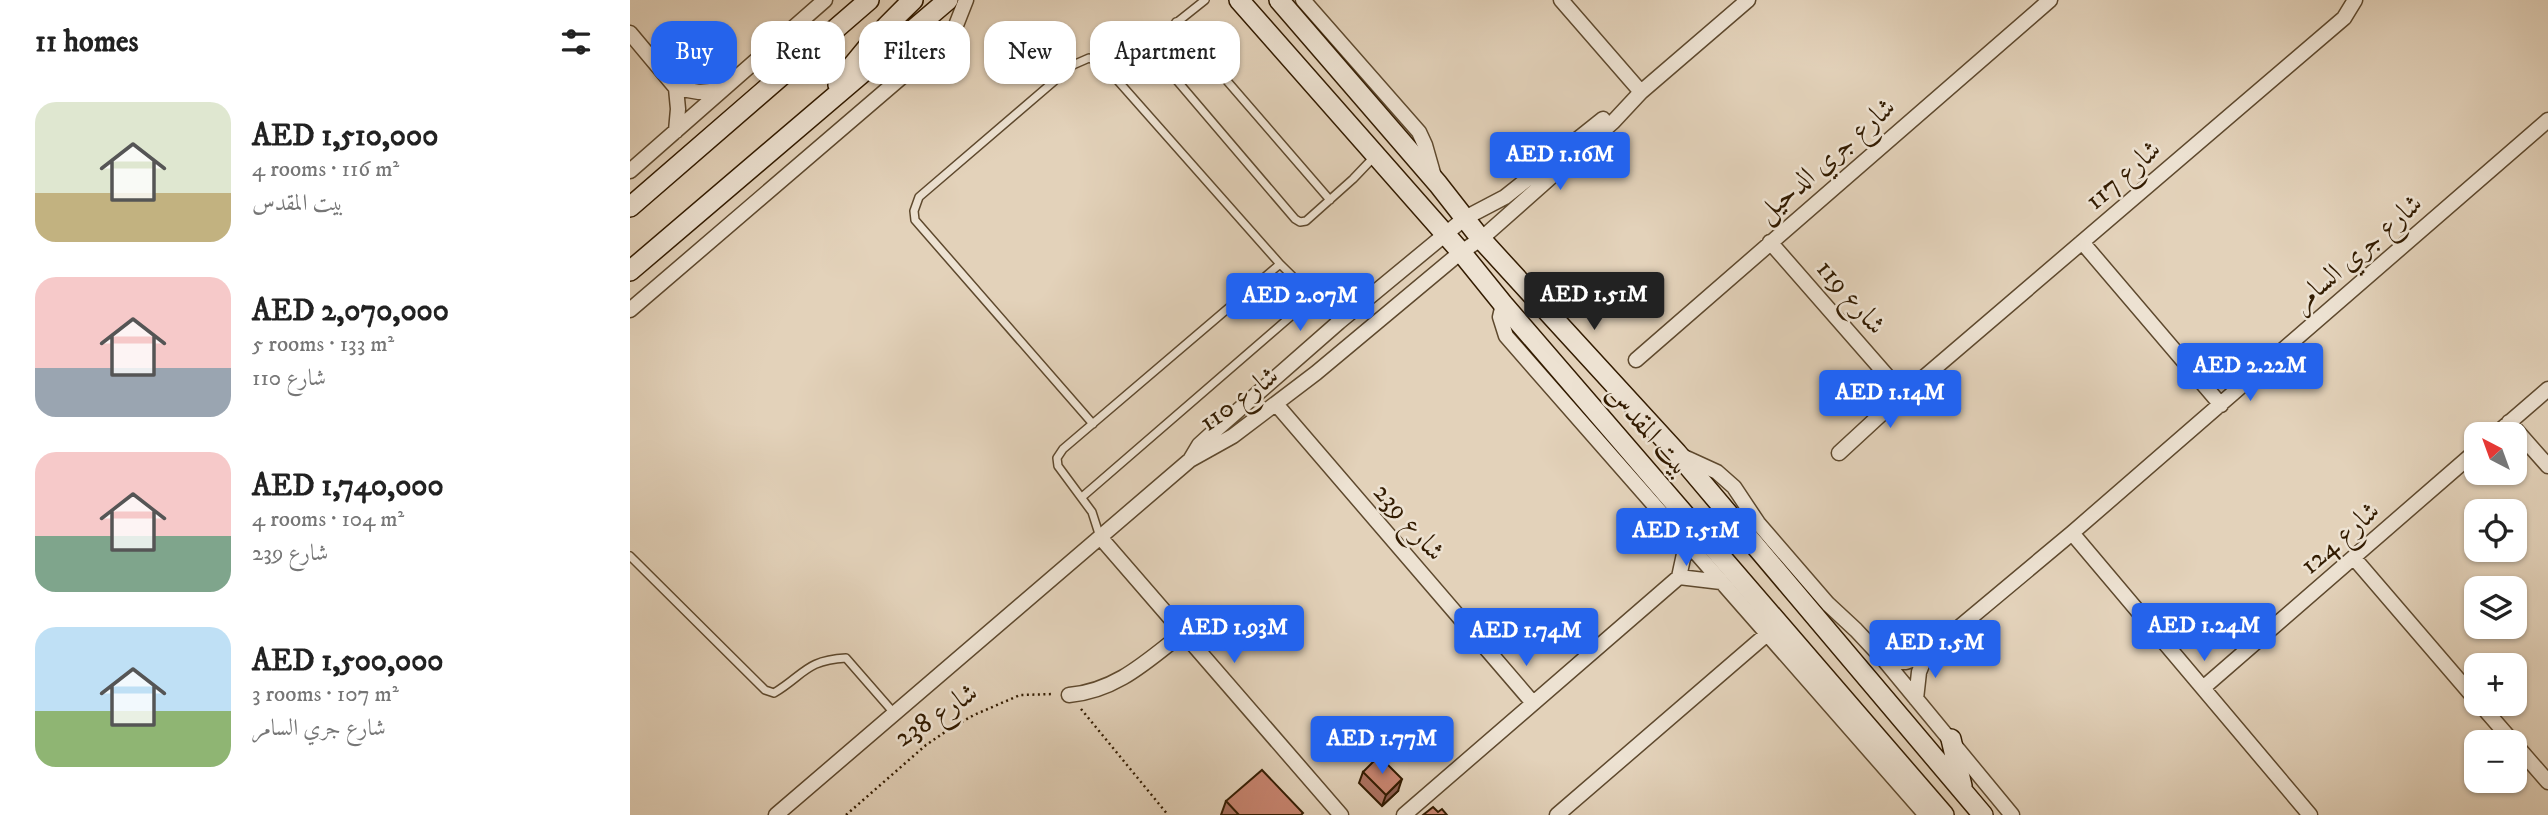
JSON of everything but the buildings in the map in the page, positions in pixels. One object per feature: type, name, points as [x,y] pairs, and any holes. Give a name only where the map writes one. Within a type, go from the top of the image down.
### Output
[{"type":"street","points":[[630,171],[825,0]]},
{"type":"street","points":[[630,207],[869,0]]},
{"type":"street","points":[[821,109],[854,62],[892,19],[913,0]]},
{"type":"street","points":[[630,271],[948,0]]},
{"type":"street","points":[[630,310],[953,33],[966,0]]},
{"type":"street","name":"بيت المقدس","points":[[1239,0],[1461,252],[1944,815]]},
{"type":"street","name":"بيت المقدس","points":[[1279,0],[1438,184],[1481,239],[1677,453],[1983,815]]},
{"type":"street","name":"بيت المقدس","points":[[1303,0],[1419,132],[1438,184]]},
{"type":"street","points":[[1561,0],[1636,96]]},
{"type":"street","name":"شارع 110","points":[[1191,460],[1199,444],[1339,322],[1465,218],[1506,197],[1607,115],[1636,96],[1748,0]]},
{"type":"street","name":"شارع جري الدحيل","points":[[1636,359],[2050,0]]},
{"type":"street","name":"شارع 117","points":[[1839,453],[1916,382],[2344,18],[2355,0]]},
{"type":"street","points":[[630,33],[676,88],[676,131]]},
{"type":"street","points":[[676,88],[699,92],[722,90]]},
{"type":"street","name":"شارع 110","points":[[776,815],[1191,460],[1233,436],[1276,404],[1461,252],[1481,239],[1613,122],[1636,96]]},
{"type":"street","name":"شارع جري السامر","points":[[1885,661],[1906,662],[1926,655],[2221,405],[2548,120]]},
{"type":"street","name":"شارع 119","points":[[1770,242],[1883,370],[1898,382],[1916,382]]},
{"type":"street","points":[[2082,242],[2221,405]]},
{"type":"street","name":"بيت المقدس","points":[[1503,304],[1500,317],[1506,336],[1926,815]]},
{"type":"street","points":[[2509,422],[2548,389]]},
{"type":"street","name":"شارع 239","points":[[1276,404],[1533,703]]},
{"type":"street","points":[[2527,442],[2548,466]]},
{"type":"street","name":"بيت المقدس","points":[[1677,453],[1717,472],[1734,487],[1751,513],[1828,604],[1885,661],[2012,815]]},
{"type":"street","name":"شارع 124","points":[[2203,688],[2464,462]]},
{"type":"street","points":[[2072,533],[2310,815]]},
{"type":"street","points":[[1100,537],[1341,815]]},
{"type":"street","points":[[1404,815],[1679,577],[1684,554],[1683,538]]},
{"type":"street","points":[[2354,558],[2464,685]]},
{"type":"street","points":[[1679,577],[1721,582]]},
{"type":"street","points":[[1069,695],[1097,691],[1122,679],[1183,633]]},
{"type":"street","points":[[1557,815],[1767,634]]},
{"type":"street","points":[[1916,699],[1919,672],[1926,655]]},
{"type":"street","points":[[2490,716],[2503,730]]},
{"type":"street","points":[[1951,739],[1965,793]]},
{"type":"street","points":[[2527,758],[2548,782]]},
{"type":"lane","points":[[1177,21],[1205,0]]},
{"type":"lane","points":[[1093,424],[915,220],[914,211],[919,197],[1073,65],[1089,58],[1103,64],[1280,264],[1339,322]]},
{"type":"lane","points":[[1180,84],[1300,222],[1306,221],[1330,200],[1375,156]]},
{"type":"lane","points":[[1230,84],[1330,200]]},
{"type":"lane","points":[[1100,537],[1092,512],[1060,470],[1060,453],[1280,264]]},
{"type":"lane","points":[[1082,496],[1312,298]]},
{"type":"lane","points":[[630,556],[765,690],[774,693],[814,663],[846,658],[895,713]]},
{"type":"path","name":"شارع 238","points":[[846,815],[926,745],[974,715],[1020,695],[1069,695]]},
{"type":"path","points":[[1069,695],[1168,815]]}]
